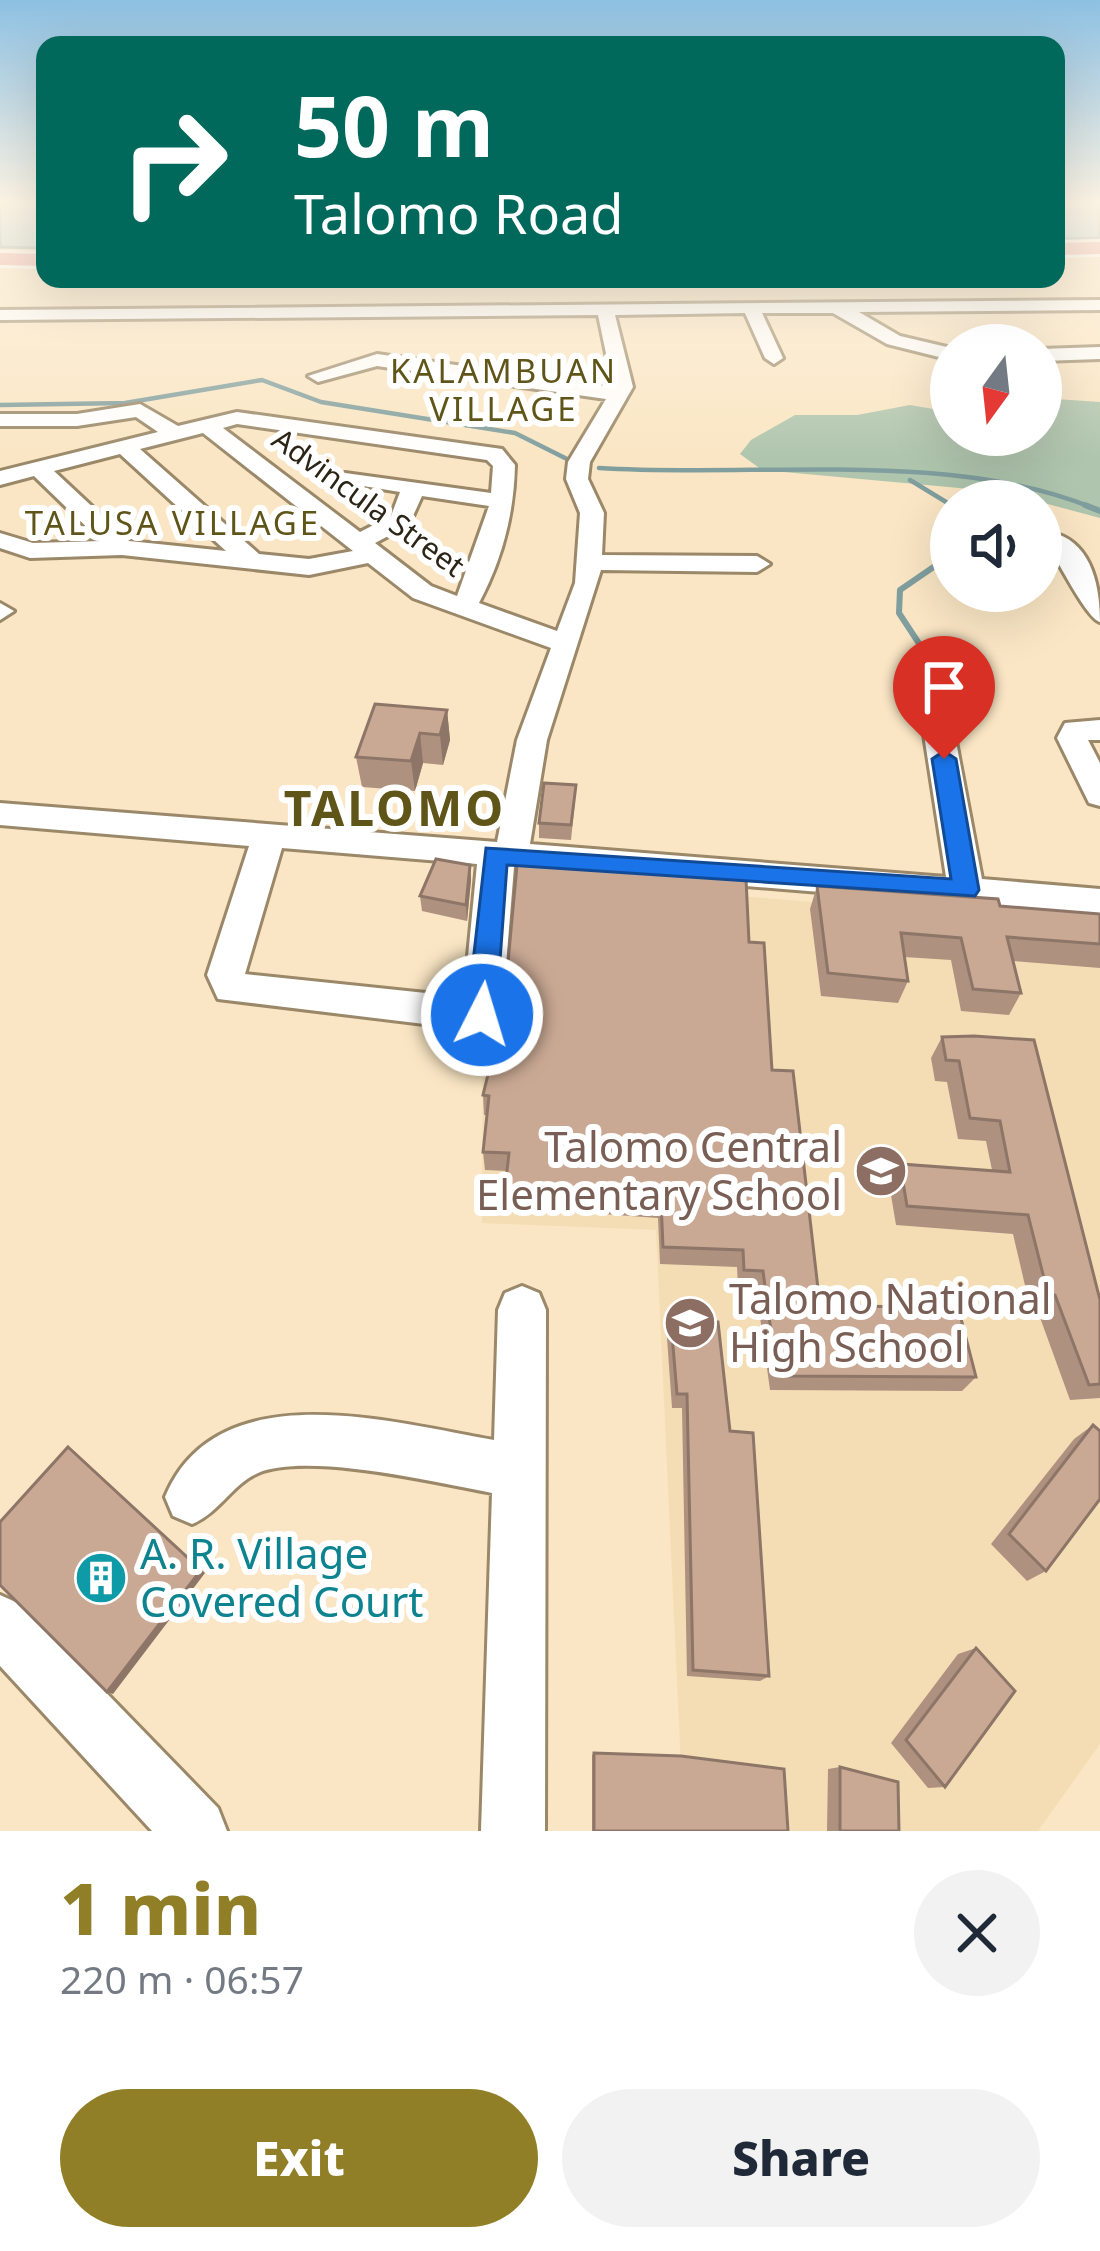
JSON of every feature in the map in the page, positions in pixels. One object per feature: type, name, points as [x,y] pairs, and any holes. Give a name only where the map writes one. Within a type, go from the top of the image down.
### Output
[{"type":"street","points":[[0,315],[1100,304]]},
{"type":"street","points":[[751,308],[774,358]]},
{"type":"street","points":[[838,308],[894,340],[930,349]]},
{"type":"street","points":[[270,834],[226,974],[232,988],[482,1015],[503,855],[532,740],[591,562],[592,514],[577,470],[614,405],[605,309]]},
{"type":"street","points":[[170,342],[182,314]]},
{"type":"street","points":[[1062,354],[1100,353]]},
{"type":"street","points":[[376,360],[565,387],[614,405],[551,407],[318,376],[376,360]]},
{"type":"street","points":[[551,407],[565,387]]},
{"type":"street","points":[[0,420],[77,420],[140,410],[154,414],[175,433]]},
{"type":"street","points":[[0,478],[236,418],[501,458],[500,501],[488,558],[463,610]]},
{"type":"street","name":"Advincula Street","points":[[206,425],[422,592],[566,644]]},
{"type":"street","points":[[124,446],[254,562]]},
{"type":"street","points":[[38,468],[122,548]]},
{"type":"street","points":[[353,478],[500,501]]},
{"type":"street","points":[[0,540],[30,551],[122,548],[326,567],[367,548],[401,520],[413,488]]},
{"type":"street","points":[[1062,546],[1079,568],[1100,614]]},
{"type":"street","points":[[591,562],[757,563]]},
{"type":"street","points":[[937,715],[966,890]]},
{"type":"street","points":[[1100,730],[1076,730],[1072,738],[1100,795]]},
{"type":"street","points":[[0,814],[1100,902]]},
{"type":"street","points":[[514,1831],[523,1310]]},
{"type":"street","points":[[192,1497],[227,1462],[252,1447],[281,1442],[339,1444],[520,1471]]},
{"type":"street","points":[[0,1624],[195,1831]]},
{"type":"shaded area","points":[[500,876],[1100,926],[1100,1744],[1038,1831],[684,1831],[656,1230],[482,1223],[483,1019]]},
{"type":"green space","points":[[1062,399],[1100,402],[1100,518],[1062,508],[1062,480],[930,480],[930,485],[762,470],[740,454],[751,440],[795,415],[857,415],[910,405],[930,408],[930,456],[1062,456]]},
{"type":"building","points":[[375,704],[447,710],[440,735],[420,733],[411,761],[356,757]]},
{"type":"building","points":[[544,783],[576,785],[571,825],[539,823]]},
{"type":"building","points":[[436,859],[470,865],[466,905],[420,896]]},
{"type":"building","points":[[517,865],[746,879],[749,942],[764,943],[772,1070],[793,1071],[820,1306],[958,1307],[976,1377],[777,1376],[763,1271],[744,1270],[743,1250],[663,1247],[661,1200],[505,1189],[509,1153],[483,1152],[489,1096],[483,1095],[500,1025],[485,1023],[487,1013],[499,1008],[505,995]]},
{"type":"building","points":[[817,886],[998,899],[1000,906],[1100,914],[1100,944],[1007,937],[1021,993],[973,989],[961,938],[901,933],[908,981],[828,973]]},
{"type":"building","points":[[942,1037],[1034,1040],[1100,1300],[1100,1384],[1089,1385],[1055,1295],[1048,1294],[1028,1215],[907,1206],[900,1164],[1010,1172],[1000,1121],[970,1118],[959,1061],[946,1060]]},
{"type":"building","points":[[671,1322],[718,1322],[730,1431],[753,1433],[769,1676],[693,1670],[687,1394],[677,1394]]},
{"type":"building","points":[[1093,1425],[1100,1431],[1100,1499],[1046,1571],[1009,1534]]},
{"type":"building","name":"A. R. Village Covered Court","points":[[68,1447],[201,1570],[107,1692],[0,1585],[0,1522]]},
{"type":"building","points":[[976,1648],[1015,1691],[945,1787],[906,1740]]},
{"type":"building","points":[[594,1753],[681,1756],[784,1769],[788,1831],[594,1831]]},
{"type":"building","points":[[840,1767],[898,1782],[899,1831],[840,1831]]},
{"type":"waterway","points":[[0,405],[125,403],[262,380],[321,402],[515,433],[571,461]]},
{"type":"waterway","points":[[599,468],[914,472],[977,478],[1090,507]]},
{"type":"waterway","points":[[910,480],[930,492]]},
{"type":"waterway","points":[[1085,505],[1090,507]]},
{"type":"waterway","points":[[1090,507],[1100,511]]},
{"type":"waterway","points":[[922,648],[899,613],[900,590],[930,569]]},
{"type":"place","name":"Talomo Central Elementary School","points":[[881,1171]]},
{"type":"place","name":"Talomo National High School","points":[[690,1323]]},
{"type":"place","name":"A. R. Village Covered Court","points":[[101,1578]]},
{"type":"district","name":"KALAMBUAN VILLAGE","points":[[504,390]]},
{"type":"district","name":"TALUSA VILLAGE","points":[[173,523]]},
{"type":"district","name":"TALOMO","points":[[395,809]]},
{"type":"route","points":[[482,1015],[495,855],[966,890],[944,759]]}]
